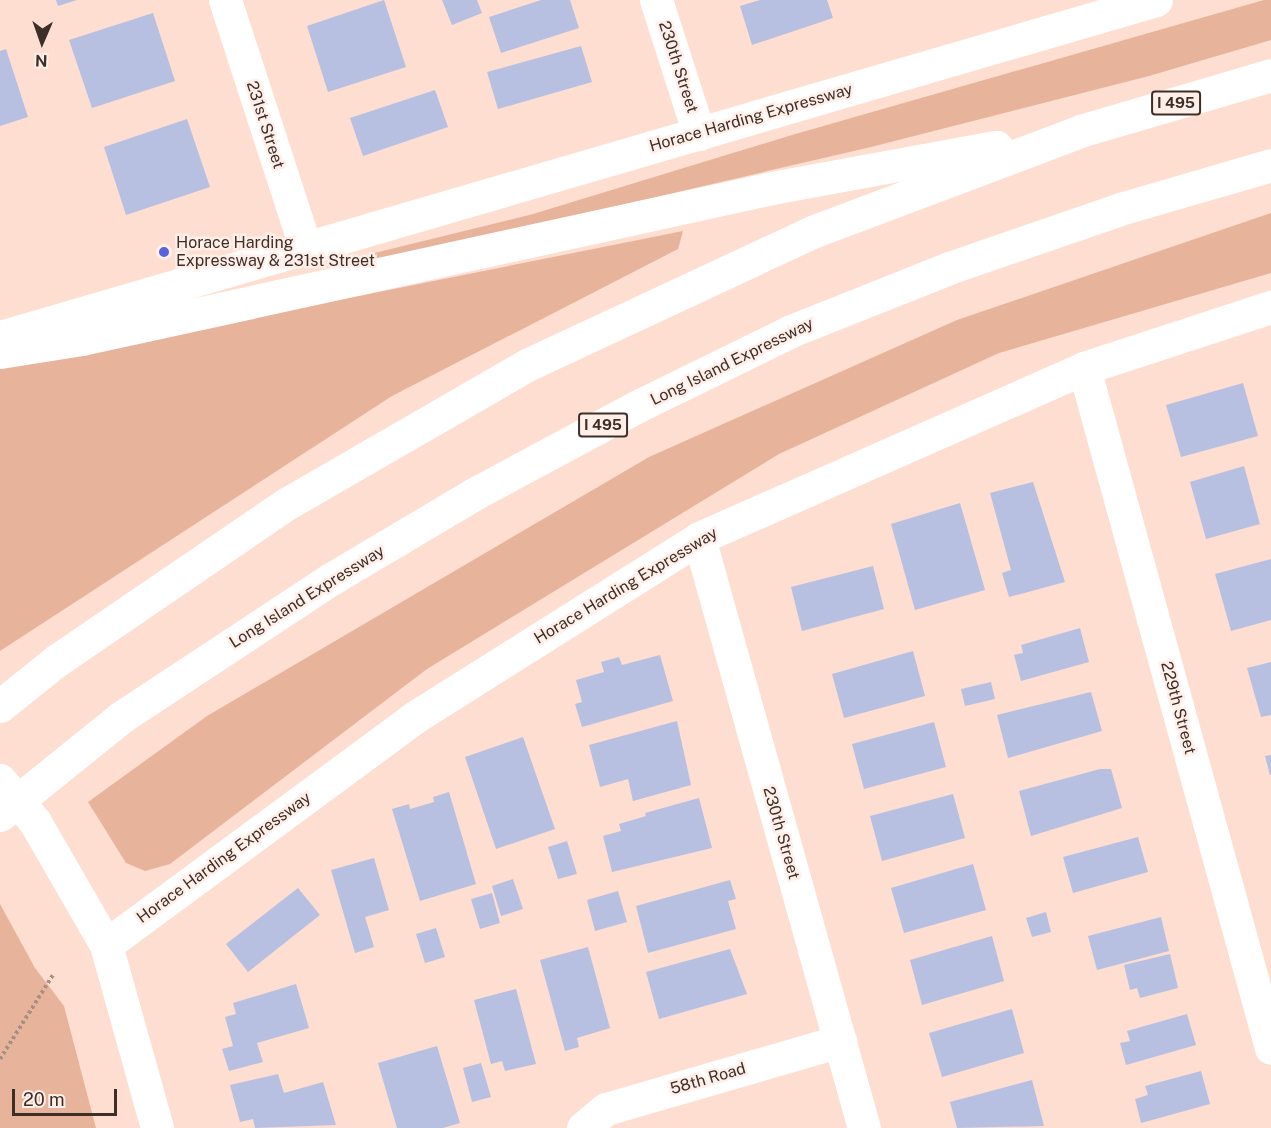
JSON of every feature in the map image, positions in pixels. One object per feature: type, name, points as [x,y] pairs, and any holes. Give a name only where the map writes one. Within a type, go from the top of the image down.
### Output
[{"type":"main road","name":"231st Street","points":[[225,0],[306,249]]},
{"type":"main road","name":"230th Street","points":[[656,0],[699,134]]},
{"type":"main road","name":"Horace Harding Expressway","points":[[0,337],[699,134],[1098,8],[1156,0]]},
{"type":"main road","name":"I 495","points":[[0,706],[56,661],[288,503],[527,365],[812,232],[1080,131],[1271,75]]},
{"type":"main road","points":[[0,352],[93,336],[777,187],[1080,131]]},
{"type":"main road","name":"Long Island Expressway","points":[[0,815],[120,718],[331,579],[474,494],[636,407],[791,331],[949,268],[1120,209],[1271,165]]},
{"type":"main road","name":"Horace Harding Expressway","points":[[106,945],[412,719],[699,538],[1084,368],[1271,307]]},
{"type":"main road","name":"229th Street","points":[[1084,368],[1271,1048]]},
{"type":"main road","name":"230th Street","points":[[699,538],[864,1128]]},
{"type":"main road","points":[[0,700],[56,661]]},
{"type":"main road","points":[[0,780],[34,822],[106,945],[157,1128]]},
{"type":"main road","name":"58th Road","points":[[583,1128],[606,1109],[840,1041]]},
{"type":"path","points":[[0,1059],[53,975]]},
{"type":"shaded area","points":[[1264,0],[1271,0],[1271,40],[1149,76],[871,147],[351,268],[346,260],[533,214],[792,135]]},
{"type":"shaded area","points":[[1271,213],[1271,273],[999,353],[779,454],[427,669],[170,864],[145,871],[126,863],[88,802],[207,716],[649,457],[957,320]]},
{"type":"shaded area","points":[[683,231],[678,249],[392,396],[0,651],[0,368]]},
{"type":"shaded area","points":[[0,904],[35,968],[64,1006],[96,1128],[0,1128]]},
{"type":"building","points":[[56,0],[77,0],[58,6]]},
{"type":"building","points":[[384,0],[406,67],[328,92],[307,26]]},
{"type":"building","points":[[442,0],[477,0],[482,13],[452,25]]},
{"type":"building","points":[[541,0],[570,0],[579,28],[501,53],[489,17]]},
{"type":"building","points":[[760,0],[827,0],[833,18],[752,45],[740,6]]},
{"type":"building","points":[[153,13],[175,81],[92,108],[69,40]]},
{"type":"building","points":[[581,46],[592,82],[498,109],[487,72]]},
{"type":"building","points":[[6,49],[28,117],[0,126],[0,51]]},
{"type":"building","points":[[435,90],[448,127],[363,156],[350,118]]},
{"type":"building","points":[[187,119],[210,187],[126,215],[104,147]]},
{"type":"building","points":[[1243,383],[1258,436],[1181,457],[1166,405]]},
{"type":"building","points":[[1244,466],[1260,524],[1206,539],[1190,482]]},
{"type":"building","points":[[1033,482],[1065,582],[1009,597],[1002,573],[1011,570],[990,493]]},
{"type":"building","points":[[960,503],[985,590],[915,610],[891,524]]},
{"type":"building","points":[[1271,559],[1271,620],[1231,631],[1215,574]]},
{"type":"building","points":[[873,566],[884,609],[802,631],[791,587]]},
{"type":"building","points":[[1080,628],[1089,662],[1021,681],[1014,655],[1023,653],[1021,645]]},
{"type":"building","points":[[913,651],[925,696],[844,718],[832,674]]},
{"type":"building","points":[[660,655],[673,701],[582,727],[575,704],[582,702],[576,680],[604,672],[601,662],[619,657],[622,665]]},
{"type":"building","points":[[1271,662],[1271,715],[1261,717],[1247,668]]},
{"type":"building","points":[[991,682],[995,699],[965,706],[961,689]]},
{"type":"building","points":[[1091,692],[1102,731],[1008,758],[997,715]]},
{"type":"building","points":[[677,721],[691,785],[633,801],[628,779],[600,787],[589,745]]},
{"type":"building","points":[[934,722],[946,767],[864,789],[852,744]]},
{"type":"building","points":[[523,737],[555,829],[496,849],[465,757]]},
{"type":"building","points":[[1271,755],[1271,775],[1270,775],[1265,756]]},
{"type":"building","points":[[1100,769],[1111,769],[1122,808],[1031,836],[1019,791]]},
{"type":"building","points":[[449,792],[476,884],[420,901],[392,809],[409,804],[410,809],[434,802],[433,797]]},
{"type":"building","points":[[953,794],[965,838],[882,861],[870,816]]},
{"type":"building","points":[[699,798],[712,848],[612,872],[603,836],[621,831],[619,824],[646,816],[645,813]]},
{"type":"building","points":[[1138,837],[1148,872],[1073,893],[1063,857]]},
{"type":"building","points":[[567,841],[577,874],[558,879],[548,847]]},
{"type":"building","points":[[374,858],[389,910],[365,917],[374,947],[355,953],[331,870]]},
{"type":"building","points":[[973,864],[986,910],[904,933],[891,888]]},
{"type":"building","points":[[513,879],[523,909],[501,916],[492,886]]},
{"type":"building","points":[[730,880],[736,899],[728,901],[736,929],[648,953],[636,906]]},
{"type":"building","points":[[298,888],[320,915],[248,972],[226,944]]},
{"type":"building","points":[[618,891],[627,922],[595,931],[587,900]]},
{"type":"building","points":[[492,893],[500,923],[480,929],[471,899]]},
{"type":"building","points":[[1046,912],[1051,932],[1032,937],[1026,918]]},
{"type":"building","points":[[1161,917],[1169,951],[1097,970],[1088,936]]},
{"type":"building","points":[[436,928],[445,957],[425,963],[416,934]]},
{"type":"building","points":[[992,936],[1004,981],[922,1005],[910,960]]},
{"type":"building","points":[[588,947],[610,1028],[577,1038],[579,1047],[565,1051],[540,960]]},
{"type":"building","points":[[730,949],[747,994],[659,1019],[646,972]]},
{"type":"building","points":[[1170,954],[1178,988],[1140,998],[1137,988],[1130,990],[1124,965]]},
{"type":"building","points":[[296,984],[309,1028],[257,1043],[263,1062],[229,1071],[222,1049],[233,1046],[225,1017],[236,1014],[233,1003]]},
{"type":"building","points":[[516,989],[536,1064],[505,1071],[502,1061],[491,1064],[474,1000]]},
{"type":"building","points":[[1012,1009],[1024,1053],[942,1077],[929,1033]]},
{"type":"building","points":[[1187,1014],[1196,1045],[1126,1065],[1120,1043],[1130,1041],[1127,1031]]},
{"type":"building","points":[[437,1046],[460,1123],[443,1128],[397,1128],[378,1063]]},
{"type":"building","points":[[481,1063],[491,1097],[472,1102],[463,1068]]},
{"type":"building","points":[[1201,1071],[1210,1104],[1141,1123],[1135,1099],[1148,1095],[1145,1086]]},
{"type":"building","points":[[278,1074],[284,1093],[323,1082],[336,1125],[255,1128],[253,1119],[240,1122],[230,1085]]},
{"type":"building","points":[[1032,1080],[1044,1126],[957,1128],[950,1102]]},
{"type":"place","name":"Horace Harding Expressway & 231st Street","points":[[164,252]]}]
